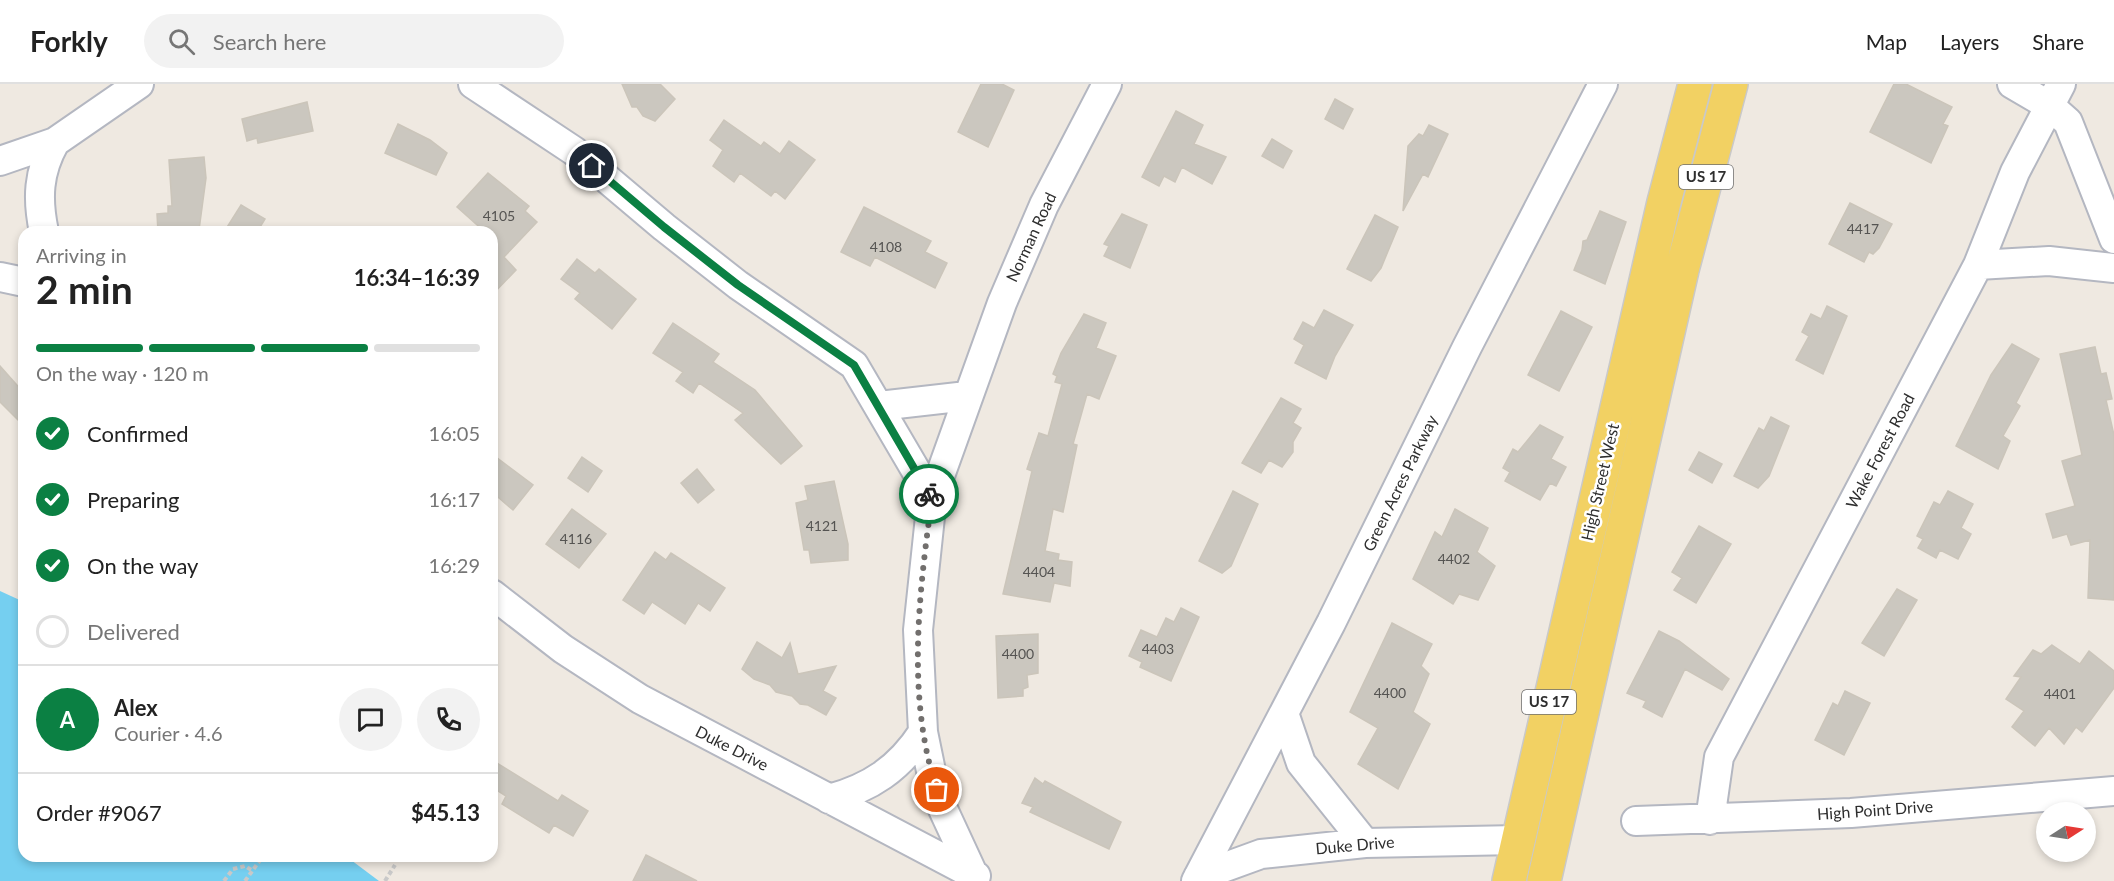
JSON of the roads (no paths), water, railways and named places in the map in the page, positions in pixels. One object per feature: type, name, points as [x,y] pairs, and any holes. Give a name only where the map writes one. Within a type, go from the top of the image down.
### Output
[{"type":"main road","name":"High Street West","points":[[1509,881],[1661,214],[1695,84]]},
{"type":"main road","name":"High Street West","points":[[1544,881],[1682,270],[1731,84]]},
{"type":"street","points":[[0,161],[55,142],[138,84]]},
{"type":"street","points":[[473,84],[574,151],[664,227],[738,285],[854,365],[932,498]]},
{"type":"street","name":"Norman Road","points":[[979,878],[942,807],[931,771],[923,732],[918,630],[932,498],[1002,303],[1044,205],[1107,84]]},
{"type":"street","name":"Green Acres Parkway","points":[[1197,879],[1284,713],[1603,84]]},
{"type":"street","points":[[2012,84],[2056,95],[2072,129],[2114,239]]},
{"type":"street","name":"Wake Forest Road","points":[[1710,820],[1719,757],[1978,265],[2015,172],[2056,95]]},
{"type":"street","points":[[43,226],[40,211],[40,177],[45,160],[55,142]]},
{"type":"street","points":[[1978,265],[2049,261],[2114,268]]},
{"type":"street","points":[[0,278],[18,281]]},
{"type":"street","points":[[879,406],[967,396]]},
{"type":"street","name":"Duke Drive","points":[[498,599],[563,649],[640,699],[979,878]]},
{"type":"street","points":[[1284,713],[1301,763],[1365,843]]},
{"type":"street","points":[[829,799],[853,793],[895,768],[923,732]]},
{"type":"street","name":"High Point Drive","points":[[1636,821],[1851,813],[2114,791]]},
{"type":"street","name":"Duke Drive","points":[[1197,879],[1261,854],[1365,843],[1518,840]]},
{"type":"water","points":[[0,591],[18,599],[18,862],[354,862],[379,881],[0,881]]}]
